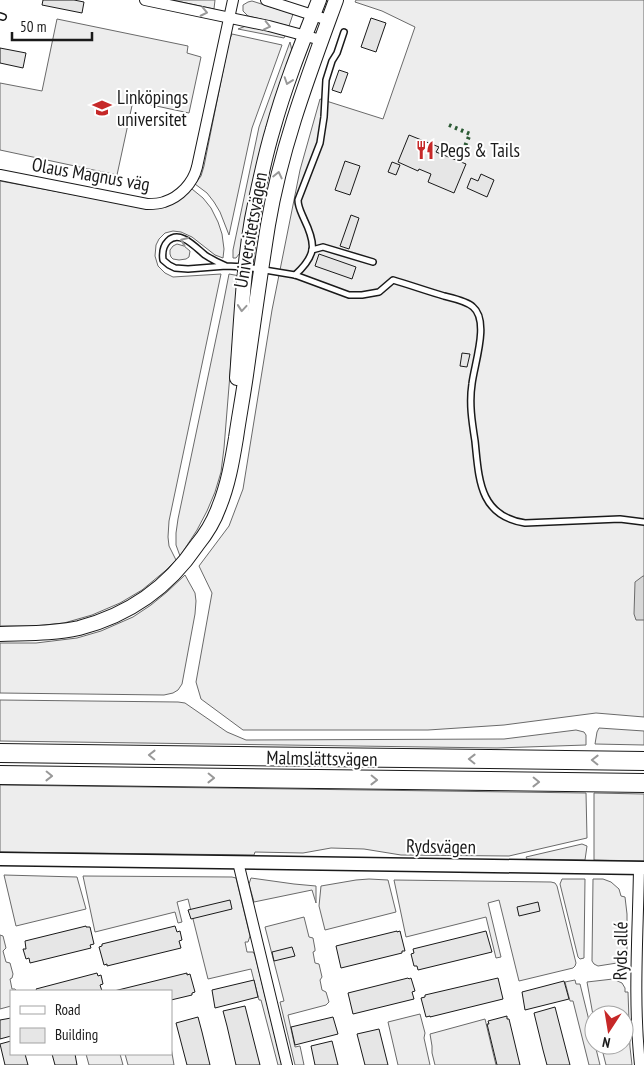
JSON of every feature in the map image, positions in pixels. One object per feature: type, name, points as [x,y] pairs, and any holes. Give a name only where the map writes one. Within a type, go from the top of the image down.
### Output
[{"type":"highway","name":"Malmslättsvägen","points":[[0,753],[644,761]]},
{"type":"highway","name":"Malmslättsvägen","points":[[0,775],[644,783]]},
{"type":"main road","name":"Universitetsvägen","points":[[230,474],[246,267],[252,220],[272,130],[287,84],[319,0]]},
{"type":"main road","name":"Universitetsvägen","points":[[0,634],[51,633],[78,628],[119,614],[136,605],[152,594],[182,566],[203,537],[218,510],[230,474],[261,270],[282,159],[292,124],[336,0]]},
{"type":"street","points":[[145,0],[229,17],[321,40]]},
{"type":"street","name":"Olaus Magnus väg","points":[[0,175],[148,204],[164,202],[182,191],[190,183],[197,167],[233,0]]},
{"type":"street","points":[[266,0],[328,20]]},
{"type":"street","name":"Rydsvägen","points":[[0,859],[641,868]]},
{"type":"street","points":[[238,862],[288,1065]]},
{"type":"street","name":"Ryds allé","points":[[640,1065],[636,968],[641,868]]},
{"type":"lane","points":[[295,275],[306,266],[312,250],[310,232],[298,206],[298,200],[320,143],[324,117],[326,80],[344,32]]},
{"type":"lane","points":[[226,266],[205,255],[183,239],[171,239],[167,242],[162,254],[163,260],[175,268],[246,267],[295,275],[349,295],[362,296],[379,292],[393,280],[473,306],[479,315],[481,334],[471,397],[478,470],[481,486],[491,506],[505,518],[515,522],[620,519],[644,522]]},
{"type":"lane","points":[[312,250],[324,247],[373,262]]},
{"type":"shaded area","points":[[172,0],[215,0],[214,9]]},
{"type":"shaded area","points":[[356,0],[644,0],[644,717],[596,713],[504,725],[428,730],[243,730],[201,699],[196,682],[212,593],[199,566],[229,526],[243,489],[272,310],[300,170],[320,99],[383,119],[415,27],[382,11],[355,2]]},
{"type":"shaded area","points":[[252,1],[293,14],[289,26],[248,16],[243,11],[243,5]]},
{"type":"shaded area","points":[[57,19],[188,46],[187,53],[201,57],[189,113],[133,101],[117,175],[0,150],[0,83],[42,91]]},
{"type":"shaded area","points":[[246,26],[285,36],[284,38],[238,29]]},
{"type":"shaded area","points":[[232,34],[282,45],[252,128],[229,235],[214,202],[207,193],[195,184],[201,176],[204,166]]},
{"type":"shaded area","points":[[290,42],[292,51],[243,249],[236,258],[233,258],[233,250],[259,127]]},
{"type":"shaded area","points":[[0,181],[151,209],[168,206],[185,196],[192,189],[211,208],[222,234],[223,258],[215,255],[192,237],[181,232],[165,233],[156,245],[155,256],[158,266],[165,273],[173,277],[221,274],[169,521],[169,546],[176,560],[142,590],[120,603],[92,615],[64,623],[34,626],[0,626]]},
{"type":"shaded area","points":[[177,244],[184,246],[190,251],[189,257],[179,260],[171,257],[170,250]]},
{"type":"shaded area","points":[[229,274],[240,276],[235,312],[221,472],[207,511],[180,556],[176,545],[178,519]]},
{"type":"shaded area","points":[[185,575],[195,593],[196,601],[182,684],[178,690],[164,695],[0,693],[0,643],[36,643],[77,638],[101,631],[133,617],[151,605]]},
{"type":"shaded area","points":[[643,576],[644,620],[636,620],[634,614],[635,582]]},
{"type":"shaded area","points":[[0,700],[185,703],[227,732],[246,740],[504,739],[576,730],[584,732],[586,735],[586,745],[497,748],[0,741]]},
{"type":"shaded area","points":[[599,728],[644,731],[644,745],[595,744]]},
{"type":"shaded area","points":[[0,785],[586,793],[587,838],[509,856],[401,855],[364,849],[331,848],[303,853],[255,852],[254,855],[0,852]]},
{"type":"shaded area","points":[[594,793],[644,794],[644,861],[594,860]]},
{"type":"shaded area","points":[[582,844],[587,846],[585,860],[527,859],[526,857]]},
{"type":"shaded area","points":[[4,875],[77,877],[86,909],[16,926]]},
{"type":"shaded area","points":[[83,876],[236,878],[250,936],[248,942],[245,942],[247,952],[253,952],[255,955],[282,1065],[278,1065],[251,969],[208,979],[188,899],[177,902],[182,922],[178,923],[175,912],[95,932]]},
{"type":"shaded area","points":[[251,878],[316,886],[316,903],[312,890],[254,902],[249,884]]},
{"type":"shaded area","points":[[369,879],[388,880],[396,912],[325,930],[319,906],[321,886]]},
{"type":"shaded area","points":[[562,879],[585,879],[584,958],[580,959],[578,957],[560,884]]},
{"type":"shaded area","points":[[593,879],[603,879],[611,882],[619,889],[621,896],[625,897],[627,949],[625,957],[617,963],[598,966],[592,961]]},
{"type":"shaded area","points":[[394,880],[555,883],[576,963],[575,966],[519,981],[499,900],[488,903],[501,957],[496,958],[486,917],[406,937]]},
{"type":"shaded area","points":[[304,917],[309,937],[313,938],[315,951],[313,952],[315,963],[319,964],[322,990],[326,992],[329,1002],[326,1005],[288,1015],[295,1047],[300,1046],[304,1065],[295,1065],[280,1002],[284,1001],[265,927]]},
{"type":"shaded area","points":[[0,935],[3,936],[6,948],[3,951],[6,962],[10,963],[13,974],[10,979],[12,989],[16,990],[10,990],[10,1006],[0,1009]]},
{"type":"shaded area","points":[[613,979],[622,983],[625,992],[628,992],[628,1005],[591,1005],[587,982]]},
{"type":"shaded area","points":[[575,980],[576,984],[580,984],[585,1005],[584,1045],[573,1001],[570,1001],[565,982]]},
{"type":"shaded area","points":[[420,1014],[430,1065],[398,1065],[388,1022]]},
{"type":"shaded area","points":[[485,1019],[496,1065],[435,1065],[430,1034]]},
{"type":"shaded area","points":[[172,1053],[174,1065],[128,1065],[125,1055],[172,1055]]},
{"type":"shaded area","points":[[86,1055],[120,1055],[123,1065],[89,1065]]},
{"type":"shaded area","points":[[586,1055],[598,1055],[600,1065],[589,1065]]},
{"type":"shaded area","points":[[604,1055],[631,1055],[632,1065],[606,1065]]},
{"type":"building","points":[[43,0],[74,0],[84,2],[82,13],[42,5]]},
{"type":"building","points":[[371,18],[386,23],[376,52],[361,47]]},
{"type":"building","points":[[0,48],[26,53],[23,68],[0,63]]},
{"type":"building","points":[[339,70],[348,73],[341,93],[332,90]]},
{"type":"building","points":[[409,135],[439,147],[436,152],[466,164],[454,193],[428,182],[431,174],[419,169],[418,171],[398,162]]},
{"type":"building","points":[[345,161],[360,166],[350,195],[335,190]]},
{"type":"building","points":[[392,162],[400,165],[396,175],[388,172]]},
{"type":"building","points":[[481,174],[494,180],[487,197],[467,188],[471,178],[478,181]]},
{"type":"building","points":[[351,215],[359,218],[349,249],[340,246]]},
{"type":"building","points":[[319,254],[356,267],[352,279],[315,266]]},
{"type":"building","points":[[462,353],[470,354],[467,367],[460,366]]},
{"type":"building","points":[[230,900],[232,909],[191,919],[188,910]]},
{"type":"building","points":[[538,902],[540,911],[519,916],[517,907]]},
{"type":"building","points":[[86,926],[90,927],[94,944],[90,945],[91,948],[30,963],[29,958],[26,959],[23,949],[26,949],[25,941]]},
{"type":"building","points":[[175,926],[177,932],[180,931],[182,940],[179,941],[181,948],[107,966],[107,964],[104,965],[99,947],[102,944]]},
{"type":"building","points":[[400,931],[405,951],[402,951],[402,953],[341,968],[336,946]]},
{"type":"building","points":[[486,931],[492,952],[418,970],[417,966],[414,966],[411,954],[414,953],[413,949]]},
{"type":"building","points":[[292,947],[295,956],[274,961],[272,952]]},
{"type":"building","points":[[97,973],[98,976],[101,975],[103,984],[100,985],[102,990],[36,989]]},
{"type":"building","points":[[187,973],[187,975],[190,974],[195,992],[192,995],[172,1000],[172,990],[118,990]]},
{"type":"building","points":[[411,978],[415,991],[412,992],[414,999],[353,1014],[348,993]]},
{"type":"building","points":[[498,978],[503,999],[426,1017],[421,998],[425,997],[425,995]]},
{"type":"building","points":[[254,980],[258,997],[215,1008],[212,990]]},
{"type":"building","points":[[564,981],[569,999],[525,1010],[522,992]]},
{"type":"building","points":[[245,1006],[260,1065],[236,1065],[223,1011]]},
{"type":"building","points":[[555,1007],[570,1065],[547,1065],[543,1050],[534,1013]]},
{"type":"building","points":[[507,1016],[520,1065],[497,1065],[487,1024],[489,1024],[488,1021]]},
{"type":"building","points":[[198,1017],[210,1065],[187,1065],[176,1023]]},
{"type":"building","points":[[333,1017],[338,1034],[295,1045],[291,1027]]},
{"type":"building","points":[[10,1018],[10,1036],[0,1039],[0,1020]]},
{"type":"building","points":[[379,1029],[388,1065],[365,1065],[357,1034]]},
{"type":"building","points":[[10,1041],[10,1055],[25,1055],[28,1065],[5,1065],[0,1044]]},
{"type":"building","points":[[332,1041],[338,1065],[315,1065],[311,1046]]},
{"type":"building","points":[[52,1055],[75,1055],[77,1065],[55,1065]]},
{"type":"hedge","points":[[449,125],[470,134],[463,151]]},
{"type":"place","name":"Linköpings universitet","points":[[102,108]]},
{"type":"place","name":"Pegs & Tails","points":[[425,150]]}]
